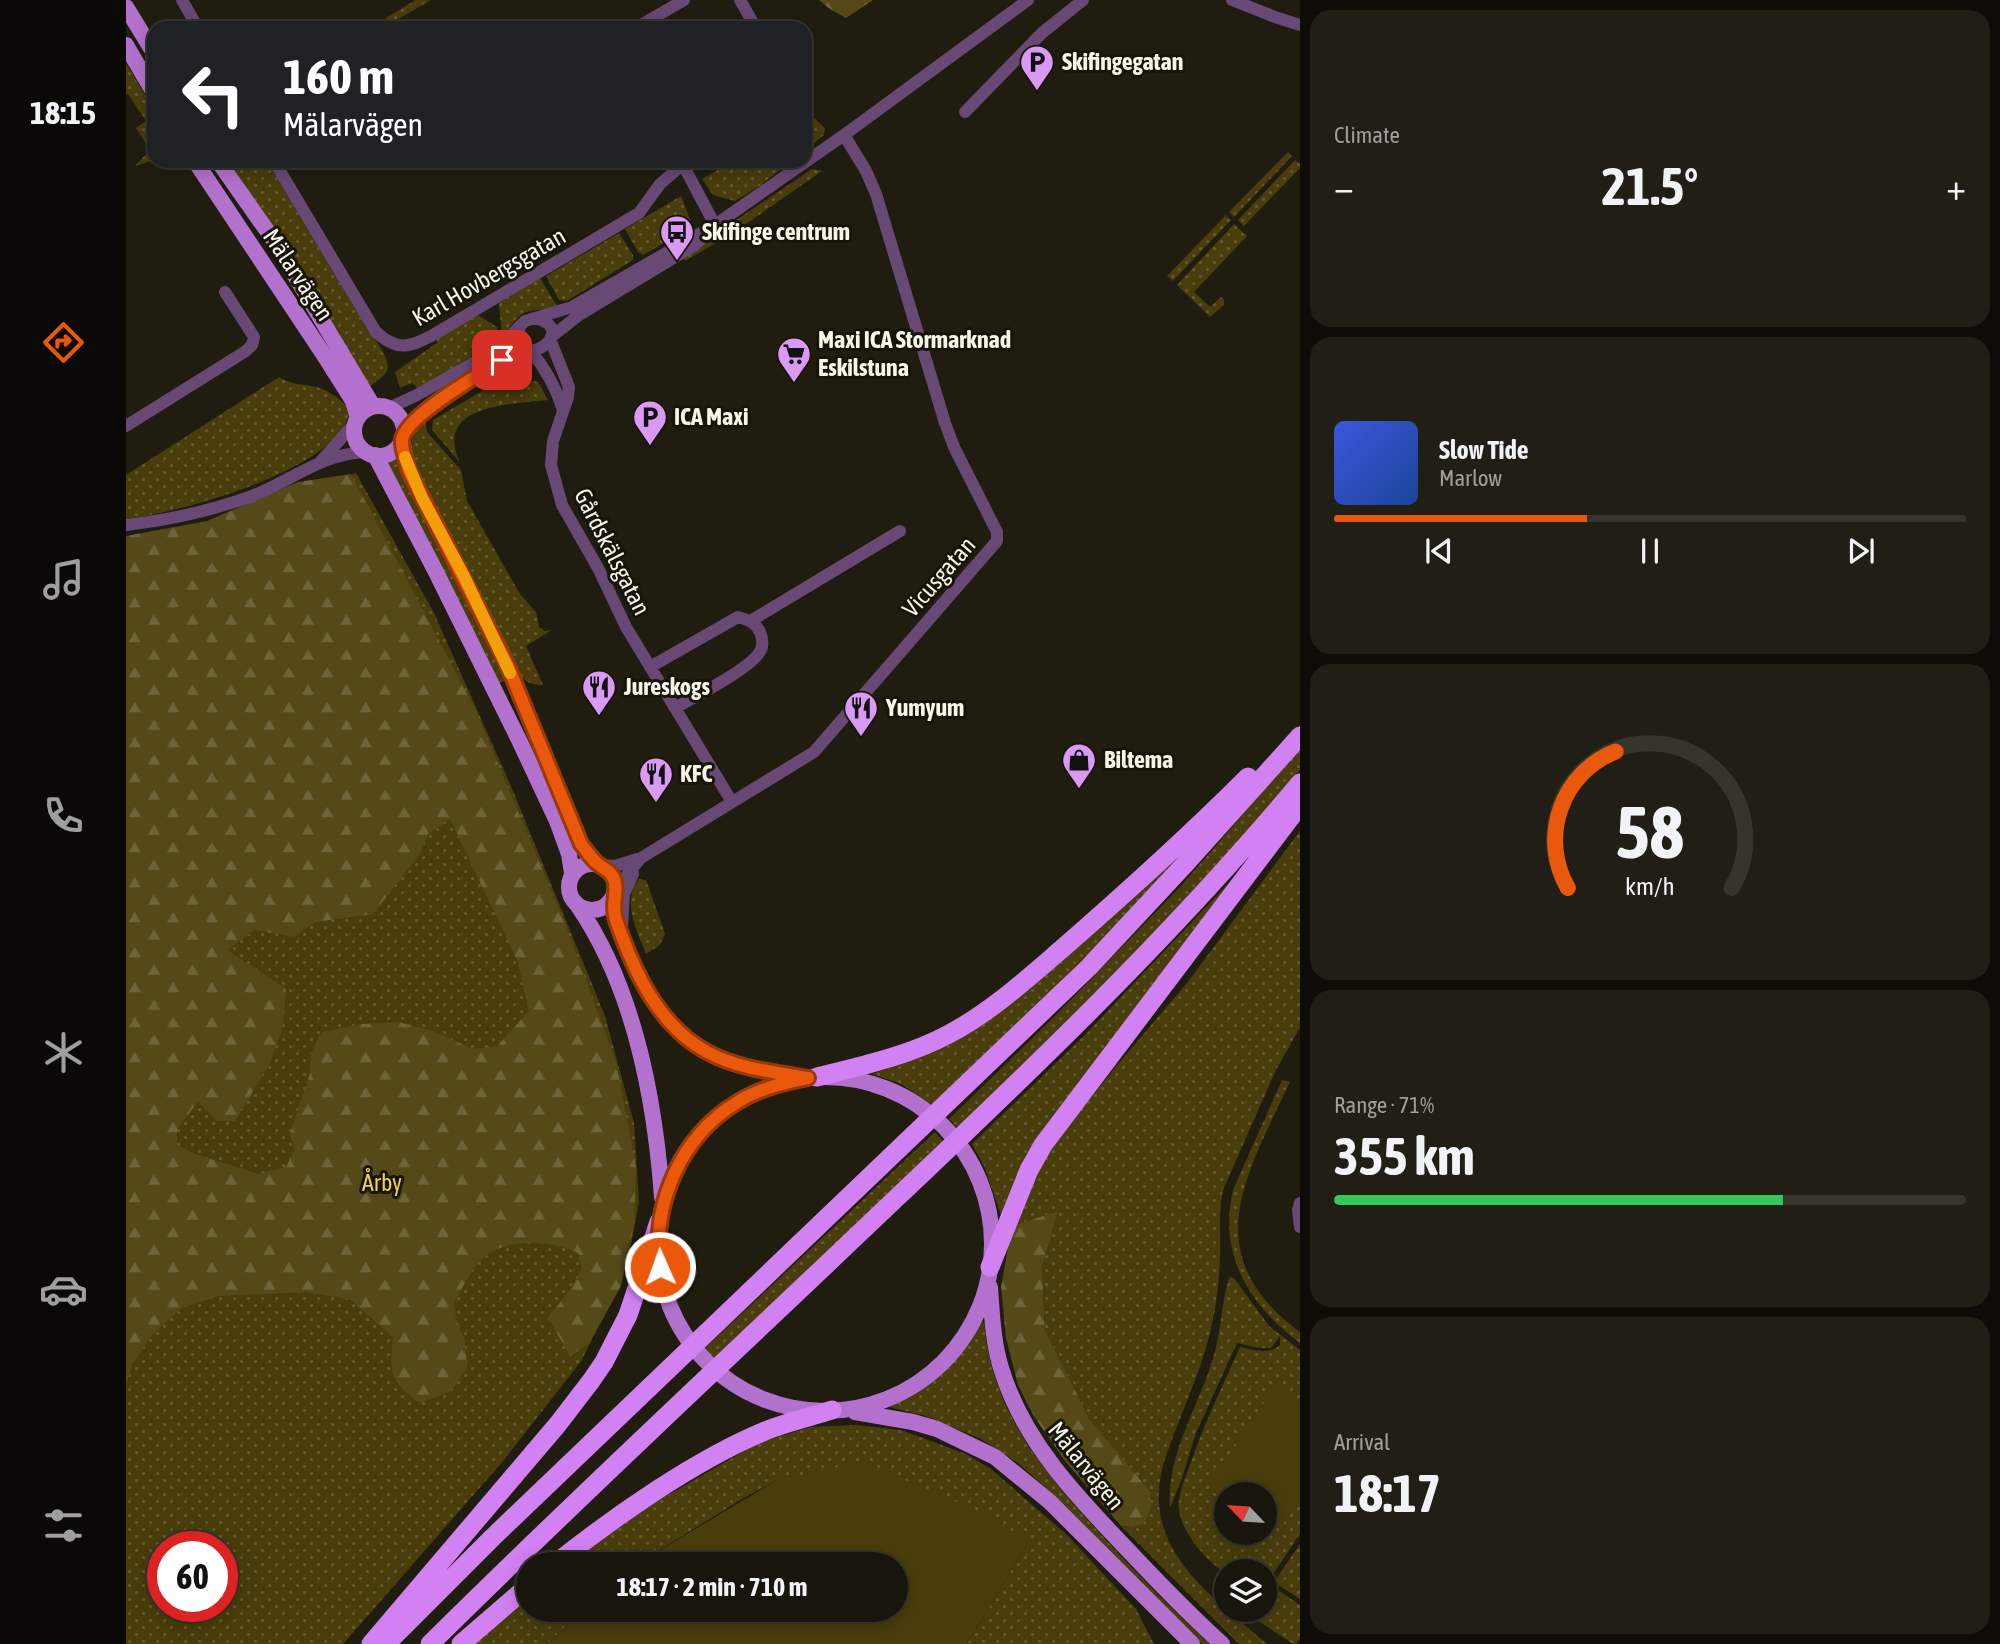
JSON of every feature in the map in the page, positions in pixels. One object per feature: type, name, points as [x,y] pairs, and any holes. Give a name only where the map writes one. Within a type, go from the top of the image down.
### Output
[{"type":"highway","points":[[812,1078],[916,1049],[951,1034],[987,1010],[1106,911],[1184,840],[1268,757],[1297,740]]},
{"type":"highway","points":[[386,1644],[503,1528],[1079,977],[1297,740]]},
{"type":"highway","points":[[430,1644],[527,1547],[1059,1044],[1178,921],[1300,783]]},
{"type":"highway","points":[[990,1272],[1029,1170],[1042,1145],[1300,804]]},
{"type":"highway","points":[[371,1644],[558,1424],[604,1362],[628,1315],[661,1214]]},
{"type":"highway","points":[[571,1552],[634,1506],[725,1450],[765,1431],[837,1410]]},
{"type":"highway","points":[[461,1644],[516,1596]]},
{"type":"main road","points":[[126,7],[147,42]]},
{"type":"main road","points":[[126,45],[147,81]]},
{"type":"main road","name":"Mälarvägen","points":[[200,168],[353,401],[357,420]]},
{"type":"main road","name":"Mälarvägen","points":[[223,168],[275,242],[381,407]]},
{"type":"main road","points":[[381,407],[400,417],[409,471],[507,664],[581,844],[611,873],[614,916],[638,974],[656,1006],[680,1032],[711,1054],[734,1063],[812,1078],[854,1080],[888,1090],[946,1129],[974,1171],[988,1206],[991,1230],[990,1272],[983,1297],[971,1325],[955,1349],[935,1370],[908,1389],[871,1405],[837,1410],[806,1410],[786,1406],[746,1392],[719,1374],[686,1337],[662,1283],[658,1250],[661,1214],[647,1082],[633,1030],[609,963],[569,893],[572,873],[569,854],[557,821],[436,572],[371,454],[360,446],[355,437],[357,420],[362,412],[381,407]]},
{"type":"main road","points":[[371,454],[385,455],[393,451],[402,438]]},
{"type":"main road","points":[[572,873],[582,865],[600,865]]},
{"type":"main road","points":[[578,906],[590,910],[598,909],[608,903],[614,893]]},
{"type":"main road","points":[[661,1214],[671,1179],[685,1154],[705,1129],[736,1103],[775,1085],[812,1078]]},
{"type":"main road","name":"Mälarvägen","points":[[990,1272],[999,1359],[1012,1399],[1027,1429],[1045,1456],[1079,1497],[1149,1572],[1222,1644]]},
{"type":"main road","name":"Mälarvägen","points":[[837,1410],[913,1422],[937,1429],[995,1457],[1050,1502],[1192,1644]]},
{"type":"street","points":[[183,0],[194,21]]},
{"type":"street","points":[[648,21],[684,0]]},
{"type":"street","points":[[740,0],[752,21]]},
{"type":"street","points":[[812,157],[1028,0]]},
{"type":"street","points":[[965,112],[1042,33],[1083,0]]},
{"type":"street","points":[[1233,0],[1275,18],[1300,25]]},
{"type":"street","name":"Vicusgatan","points":[[600,865],[615,866],[641,858],[814,752],[988,553],[998,538],[945,423],[876,194],[863,165],[844,135]]},
{"type":"street","name":"Karl Hovbergsgatan","points":[[278,168],[376,331],[392,344],[403,346],[414,345],[433,335],[639,213],[654,190],[678,168]]},
{"type":"street","name":"Karl Hovbergsgatan","points":[[687,168],[715,225]]},
{"type":"street","points":[[381,407],[417,395],[496,350],[525,321],[572,307],[715,225],[797,168]]},
{"type":"street","points":[[402,438],[424,410],[502,360],[529,349],[544,348],[550,338],[579,315],[695,245],[715,225]]},
{"type":"street","points":[[126,426],[252,345],[254,337],[251,329],[225,292]]},
{"type":"street","points":[[536,318],[543,320],[548,326],[550,338]]},
{"type":"street","points":[[520,327],[520,342],[541,364],[557,391],[563,410]]},
{"type":"street","name":"Gårdskälsgatan","points":[[550,338],[569,387],[553,441],[551,465],[562,505],[650,667],[732,802]]},
{"type":"street","points":[[320,461],[357,420]]},
{"type":"street","points":[[126,525],[197,513],[253,495],[320,461],[354,452],[371,454]]},
{"type":"street","points":[[752,620],[900,531]]},
{"type":"street","points":[[650,667],[738,617],[752,620],[759,630],[763,641],[758,655],[752,661],[675,708]]},
{"type":"street","points":[[621,934],[624,894],[641,858]]},
{"type":"street","name":"Vicusgatan","points":[[614,893],[641,858]]},
{"type":"street","points":[[1300,1203],[1300,1227]]},
{"type":"green space","points":[[416,0],[431,0],[395,21],[381,21]]},
{"type":"green space","points":[[819,0],[873,0],[846,18]]},
{"type":"green space","points":[[126,63],[147,98],[147,145],[136,128],[146,121],[126,94]]},
{"type":"green space","points":[[812,116],[825,128],[824,135],[812,144]]},
{"type":"green space","points":[[1288,152],[1292,156],[1234,217],[1229,212]]},
{"type":"green space","points":[[147,153],[147,162],[135,166]]},
{"type":"green space","points":[[1295,160],[1300,164],[1300,168],[1244,226],[1238,220]]},
{"type":"green space","points":[[230,168],[271,168],[385,355],[387,371],[369,387],[340,344],[340,335],[299,269]]},
{"type":"green space","points":[[721,168],[782,168],[735,201],[713,195],[702,179]]},
{"type":"green space","points":[[812,169],[822,171],[736,231],[685,261],[683,256]]},
{"type":"green space","points":[[681,196],[691,222],[684,231],[643,255],[638,252],[625,229]]},
{"type":"green space","points":[[1226,215],[1231,220],[1173,281],[1167,276]]},
{"type":"green space","points":[[1234,224],[1247,236],[1194,292],[1210,307],[1221,297],[1224,300],[1224,305],[1210,317],[1177,285]]},
{"type":"green space","points":[[619,233],[633,255],[633,260],[567,301],[559,300],[546,276]]},
{"type":"green space","points":[[540,278],[558,308],[525,313],[515,320],[502,337],[499,303]]},
{"type":"green space","points":[[478,315],[497,327],[498,340],[419,389],[412,383],[400,388],[395,372],[437,343],[437,339]]},
{"type":"green space","points":[[509,375],[538,382],[548,400],[497,406],[467,418],[457,428],[454,442],[459,461],[432,430],[433,420]]},
{"type":"green space","points":[[279,377],[293,383],[321,388],[343,402],[350,409],[341,431],[320,451],[290,469],[255,484],[182,508],[126,519],[126,475]]},
{"type":"green space","points":[[425,417],[427,432],[461,470],[467,501],[520,594],[536,612],[539,627],[545,631],[552,630],[526,646],[543,685],[527,682],[513,667],[482,597],[420,479],[413,461],[411,441]]},
{"type":"green space","points":[[398,457],[508,679],[499,683],[385,464]]},
{"type":"green space","name":"Årby","points":[[356,473],[434,613],[511,786],[605,1016],[634,1123],[639,1202],[627,1266],[582,1360],[504,1460],[343,1644],[126,1644],[126,538],[179,530],[263,508]]},
{"type":"green space","name":"Årby","points":[[351,474],[474,707],[563,918],[616,1062],[636,1167],[634,1225],[621,1286],[589,1344],[570,1356],[548,1318],[582,1269],[578,1253],[541,1243],[502,1247],[480,1261],[454,1302],[456,1318],[465,1341],[467,1368],[451,1391],[420,1403],[397,1382],[394,1375],[391,1359],[393,1337],[351,1300],[307,1292],[218,1296],[182,1308],[152,1335],[132,1364],[126,1386],[126,536],[207,521],[298,482]],"holes":[[[450,819],[518,962],[529,1011],[497,1046],[473,1049],[433,1031],[398,1022],[361,1024],[322,1032],[311,1053],[310,1073],[290,1134],[295,1149],[286,1167],[258,1174],[195,1154],[177,1145],[177,1129],[198,1102],[217,1121],[235,1121],[270,1063],[283,1026],[286,989],[227,950],[255,930],[294,937],[315,922],[373,914],[420,854],[428,834]]]},
{"type":"green space","points":[[1300,748],[1300,770],[1220,864],[1091,999],[958,1128],[949,1119],[1056,1015],[1182,885]]},
{"type":"green space","points":[[1300,831],[1300,1027],[1275,1072],[1223,1190],[1216,1306],[1206,1348],[1167,1453],[1159,1485],[1160,1514],[1168,1540],[1182,1564],[1214,1598],[1214,1619],[1121,1526],[1132,1527],[1150,1491],[1089,1418],[1045,1330],[1042,1267],[1058,1211],[1012,1226],[1045,1154],[1187,983]]},
{"type":"green space","points":[[1184,851],[1100,942],[934,1106],[901,1084],[872,1074],[970,1033],[1006,1007]]},
{"type":"green space","points":[[1253,857],[1001,1215],[984,1166],[972,1144],[1087,1033]]},
{"type":"green space","points":[[639,879],[646,880],[665,934],[660,945],[646,954],[631,907],[631,897]]},
{"type":"green space","points":[[1282,1080],[1290,1082],[1258,1150],[1246,1183],[1239,1214],[1239,1244],[1248,1274],[1268,1303],[1300,1332],[1300,1343],[1266,1312],[1252,1295],[1234,1257],[1230,1236],[1229,1214],[1233,1190]]},
{"type":"green space","points":[[935,1132],[945,1143],[714,1359],[704,1349]]},
{"type":"green space","points":[[1058,1211],[1042,1267],[1045,1330],[1089,1418],[1150,1491],[1151,1508],[1144,1523],[1132,1527],[1121,1526],[1065,1461],[1033,1415],[1018,1385],[1006,1338],[1001,1287],[1012,1226]]},
{"type":"green space","points":[[1230,1277],[1234,1278],[1269,1326],[1300,1350],[1300,1534],[1277,1568],[1277,1559],[1214,1559],[1214,1564],[1185,1528],[1179,1500],[1199,1441],[1240,1347],[1271,1350],[1280,1345],[1280,1336],[1271,1348],[1237,1343],[1196,1433],[1170,1508],[1170,1487],[1179,1446],[1210,1367]]},
{"type":"green space","points":[[980,1319],[984,1323],[989,1356],[998,1387],[1026,1442],[1044,1468],[1119,1554],[1209,1644],[1202,1644],[1183,1627],[1064,1504],[1018,1463],[981,1439],[926,1416],[889,1407],[919,1390],[942,1371],[962,1348]]},
{"type":"green space","points":[[1275,1386],[1300,1402],[1300,1499],[1280,1529],[1278,1482],[1211,1482]]},
{"type":"green space","points":[[856,1425],[901,1430],[966,1454],[991,1469],[1067,1535],[1136,1609],[1154,1644],[967,1644],[1028,1542],[777,1480],[656,1552],[584,1552],[642,1510],[760,1442],[811,1427]]},
{"type":"green space","points":[[863,1462],[994,1518],[1028,1542],[967,1644],[547,1644],[570,1622],[908,1622],[908,1552],[657,1552],[777,1480]]},
{"type":"green space","points":[[1300,1544],[1300,1599],[1278,1585],[1277,1578]]},
{"type":"green space","points":[[1277,1589],[1300,1605],[1300,1639],[1293,1644],[1260,1622],[1277,1622]]},
{"type":"green space","points":[[516,1606],[516,1622],[570,1622],[547,1644],[473,1644]]},
{"type":"green space","points":[[1217,1622],[1241,1622],[1267,1644],[1239,1644]]},
{"type":"slow traffic","points":[[405,457],[422,498],[464,576],[510,673]]},
{"type":"place","name":"Skifingegatan","points":[[1037,92]]},
{"type":"place","name":"Skifinge centrum","points":[[677,262]]},
{"type":"place","name":"Maxi ICA Stormarknad Eskilstuna","points":[[794,384]]},
{"type":"place","name":"ICA Maxi","points":[[650,447]]},
{"type":"place","name":"Jureskogs","points":[[599,717]]},
{"type":"place","name":"Yumyum","points":[[861,738]]},
{"type":"place","name":"Biltema","points":[[1079,790]]},
{"type":"place","name":"KFC","points":[[656,804]]},
{"type":"route","points":[[502,360],[424,410],[403,435],[409,471],[507,664],[581,844],[613,877],[614,916],[638,974],[656,1006],[680,1032],[711,1054],[746,1067],[808,1078],[775,1085],[736,1103],[705,1129],[685,1154],[671,1179],[662,1206],[658,1250],[660,1267]]}]
